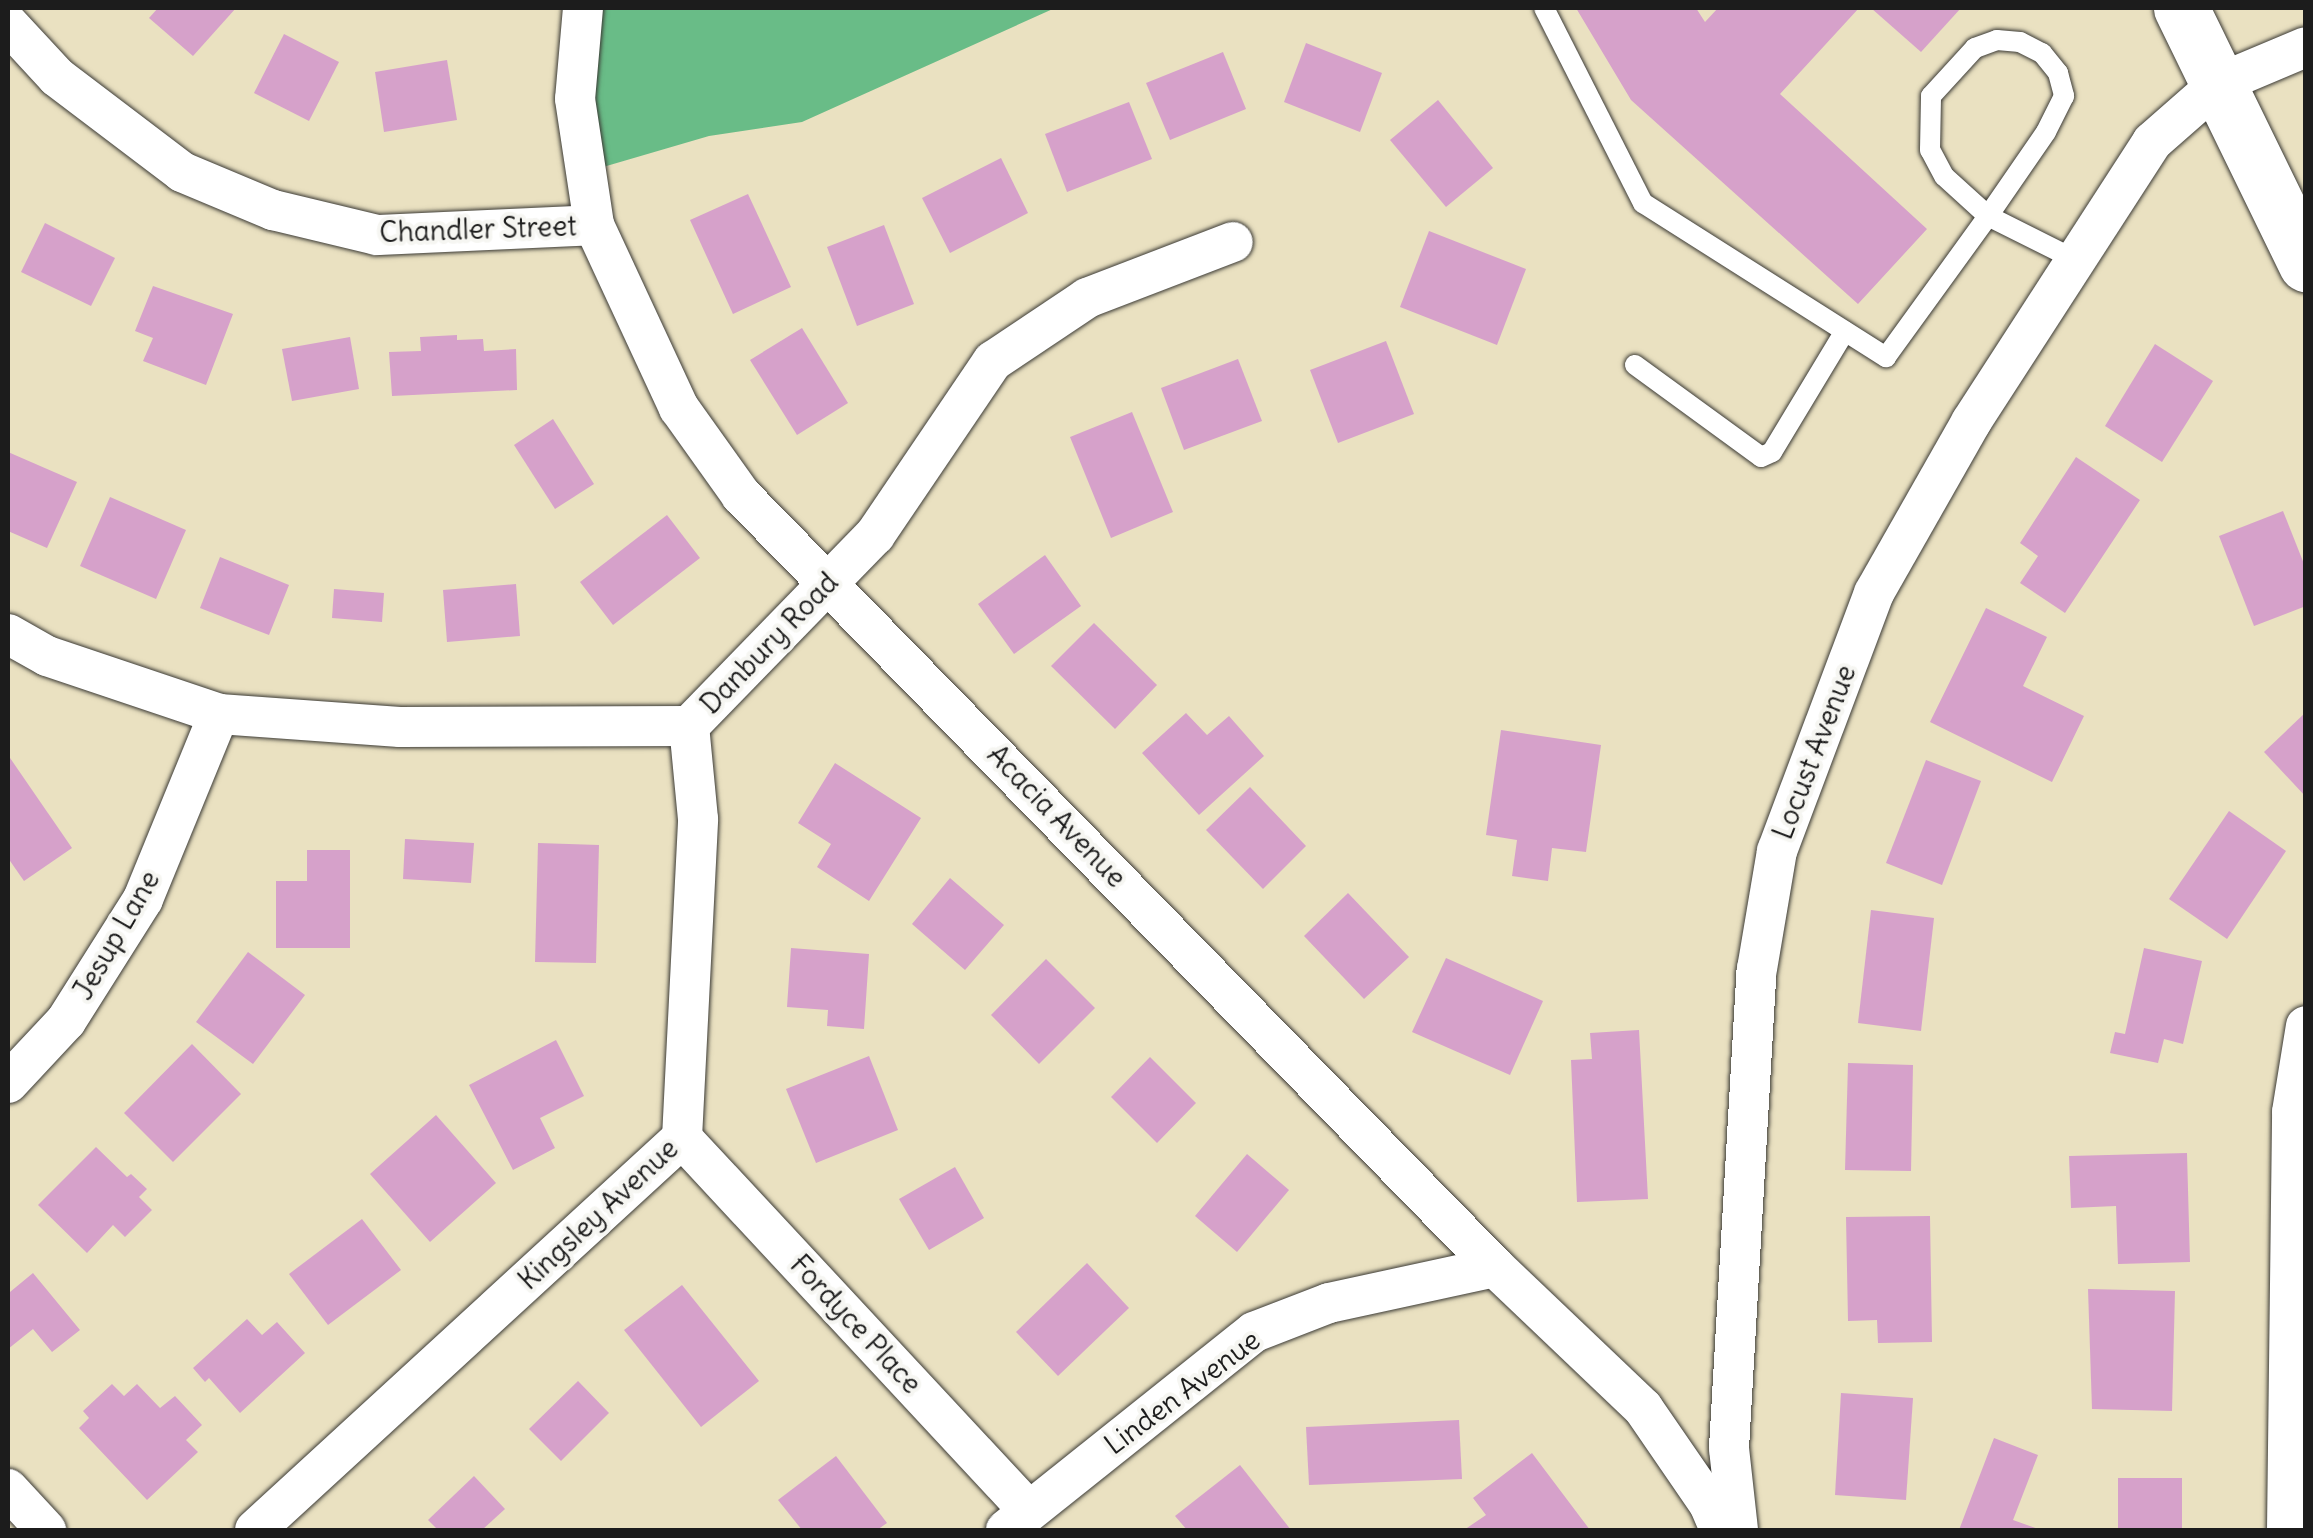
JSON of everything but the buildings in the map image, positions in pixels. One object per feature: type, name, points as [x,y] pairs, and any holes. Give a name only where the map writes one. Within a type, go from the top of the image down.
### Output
[{"type":"main road","points":[[2180,8],[2306,264]]},
{"type":"street","name":"Acacia Avenue","points":[[583,8],[575,99],[594,225],[679,408],[741,494],[1495,1267],[1643,1408],[1709,1504],[1720,1530]]},
{"type":"street","name":"Chandler Street","points":[[8,24],[57,77],[182,172],[273,210],[377,235],[594,225]]},
{"type":"street","name":"Locust Avenue","points":[[1738,1530],[1730,1429],[1757,969],[1777,851],[1874,593],[1971,422],[2152,142],[2218,84],[2306,47]]},
{"type":"street","name":"Danbury Road","points":[[8,634],[47,656],[219,714],[400,726],[689,726],[875,535],[994,361],[1087,298],[1233,242]]},
{"type":"street","name":"Jesup Lane","points":[[8,1083],[66,1021],[143,899],[219,714]]},
{"type":"street","name":"Kingsley Avenue","points":[[256,1530],[682,1138],[698,819],[689,726]]},
{"type":"street","points":[[2287,1530],[2292,1112],[2306,1026]]},
{"type":"street","name":"Fordyce Place","points":[[682,1138],[1018,1520]]},
{"type":"street","name":"Linden Avenue","points":[[1018,1520],[1254,1332],[1329,1303],[1495,1267]]},
{"type":"street","points":[[8,1489],[46,1530]]},
{"type":"lane","points":[[1544,8],[1643,203],[1886,357],[1988,216],[2046,132],[2064,96],[2058,73],[2050,63],[2020,42],[1997,40],[1975,48],[1932,96],[1930,150],[1944,176],[1988,216],[2076,260]]},
{"type":"lane","points":[[1635,365],[1761,456],[1772,452],[1845,331]]},
{"type":"green space","points":[[583,8],[1055,8],[802,122],[709,136],[586,172]]}]
